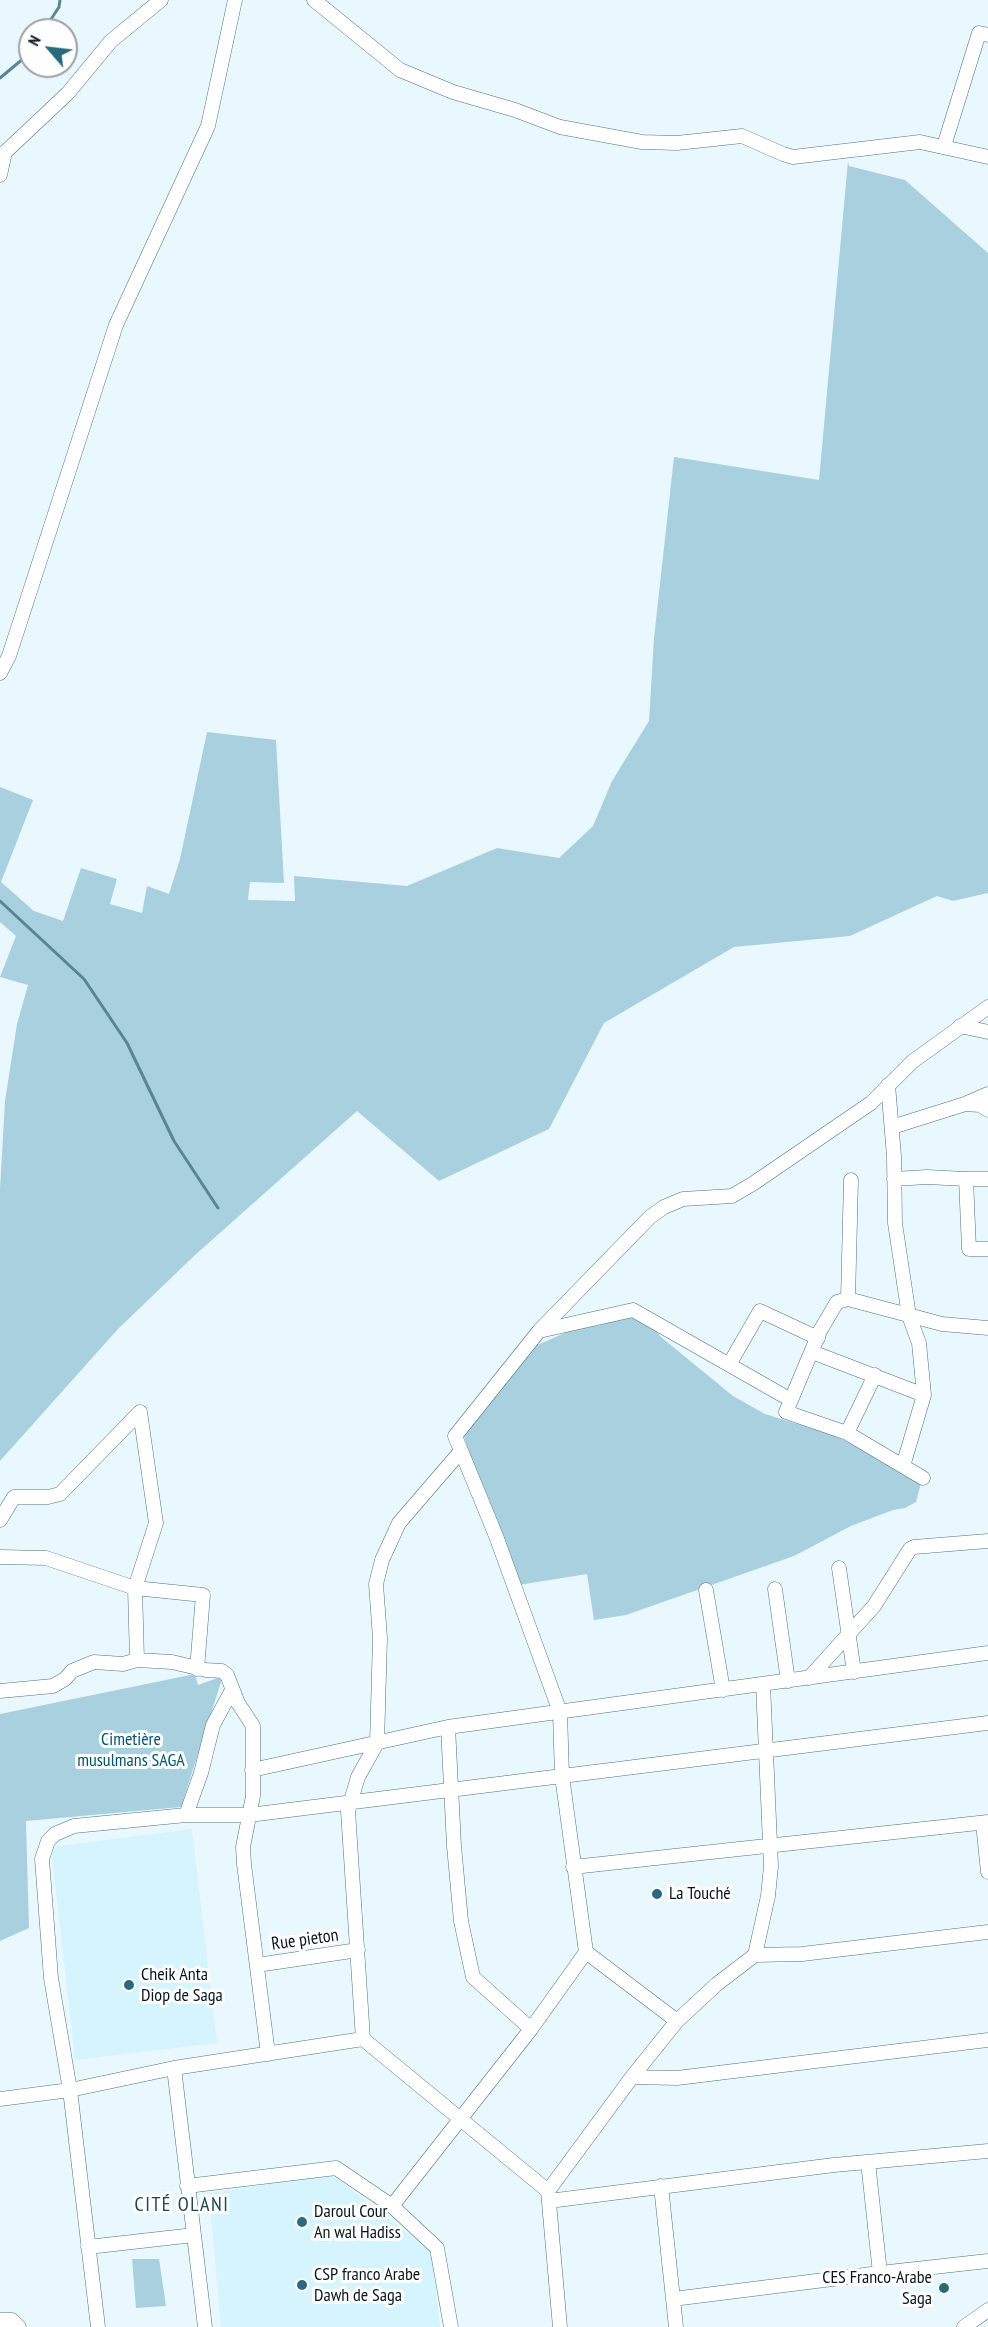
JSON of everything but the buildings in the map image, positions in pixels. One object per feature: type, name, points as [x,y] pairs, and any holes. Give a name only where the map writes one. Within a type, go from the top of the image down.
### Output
[{"type":"street","points":[[0,174],[3,154],[68,93],[111,41],[160,0]]},
{"type":"street","points":[[0,673],[9,656],[116,325],[208,126],[235,0]]},
{"type":"street","points":[[314,0],[400,70],[453,92],[514,110],[560,127],[642,142],[677,143],[742,136],[783,154],[794,156],[909,142],[944,146],[988,158]]},
{"type":"street","points":[[944,146],[979,33],[988,35]]},
{"type":"street","points":[[677,2021],[586,1952],[562,1776],[560,1712],[496,1536],[455,1436],[539,1331],[650,1216],[683,1199],[732,1196],[845,1122],[870,1103],[912,1062],[988,1007]]},
{"type":"street","points":[[960,1026],[988,1032]]},
{"type":"street","points":[[888,1085],[892,1127],[895,1222],[909,1316],[919,1343],[924,1395],[903,1466]]},
{"type":"street","points":[[892,1127],[965,1104],[988,1094]]},
{"type":"street","points":[[965,1104],[980,1105],[988,1110]]},
{"type":"street","points":[[894,1179],[927,1177],[988,1179]]},
{"type":"street","points":[[966,1179],[969,1249],[988,1249]]},
{"type":"street","points":[[848,1299],[851,1180]]},
{"type":"street","points":[[923,1478],[847,1433],[786,1412],[791,1400],[818,1338],[837,1302],[848,1299],[942,1324],[988,1328]]},
{"type":"street","points":[[539,1331],[633,1310],[730,1363],[791,1400]]},
{"type":"street","points":[[730,1363],[760,1311],[818,1338]]},
{"type":"street","points":[[812,1352],[924,1395]]},
{"type":"street","points":[[847,1433],[875,1375]]},
{"type":"street","points":[[0,1520],[14,1497],[48,1497],[60,1494],[140,1412],[156,1523],[135,1588],[137,1660]]},
{"type":"street","points":[[461,1451],[399,1522],[382,1560],[376,1584],[381,1670],[377,1743],[358,1777],[348,1811],[363,2039],[549,2196],[988,2151]]},
{"type":"street","points":[[809,1678],[874,1606],[910,1550],[914,1547],[988,1541]]},
{"type":"street","points":[[0,1557],[46,1558],[135,1588],[203,1595],[197,1669]]},
{"type":"street","points":[[839,1568],[854,1672]]},
{"type":"street","points":[[775,1589],[788,1681]]},
{"type":"street","points":[[706,1590],[723,1690]]},
{"type":"street","points":[[252,1770],[448,1727],[988,1653]]},
{"type":"street","points":[[0,1691],[53,1686],[65,1679],[72,1671],[94,1662],[123,1664],[137,1660],[172,1662],[197,1669],[222,1671],[227,1675],[238,1703],[253,1726],[253,1796],[243,1847],[267,2054]]},
{"type":"street","points":[[755,1955],[768,1896],[772,1845],[763,1684]]},
{"type":"street","points":[[186,1815],[201,1773],[213,1725],[232,1690]]},
{"type":"street","points":[[98,2327],[70,2090],[51,1978],[42,1859],[45,1846],[55,1834],[74,1826],[186,1815],[249,1815],[988,1723]]},
{"type":"street","points":[[448,1727],[462,1927],[473,1977],[531,2029]]},
{"type":"street","points":[[573,1867],[985,1822],[988,1872]]},
{"type":"street","points":[[560,2327],[549,2196],[632,2077],[677,2021],[717,1984],[755,1955],[802,1954],[988,1932]]},
{"type":"street","name":"Rue pieton","points":[[257,1965],[358,1950]]},
{"type":"street","points":[[392,2206],[531,2029],[586,1952]]},
{"type":"street","points":[[0,2099],[70,2090],[174,2068],[363,2039]]},
{"type":"street","points":[[632,2077],[677,2078],[988,2040]]},
{"type":"street","points":[[174,2068],[205,2327]]},
{"type":"street","points":[[868,2162],[880,2272]]},
{"type":"street","points":[[187,2186],[336,2168],[392,2206],[437,2248],[451,2327]]},
{"type":"street","points":[[661,2186],[676,2327]]},
{"type":"street","points":[[88,2247],[194,2235]]},
{"type":"street","points":[[673,2300],[880,2272],[988,2261]]},
{"type":"street","points":[[964,2327],[988,2310]]},
{"type":"street","points":[[0,2320],[12,2320],[19,2327]]},
{"type":"shaded area","points":[[192,1829],[217,2043],[75,2060],[51,1847]]},
{"type":"shaded area","name":"Daroul Cour An wal Hadiss","points":[[332,2175],[431,2251],[440,2327],[221,2327],[209,2193]]},
{"type":"green space","points":[[848,161],[849,166],[905,180],[988,253],[988,893],[953,901],[937,896],[850,936],[734,947],[604,1023],[549,1129],[439,1181],[357,1111],[194,1256],[118,1329],[0,1461],[0,1189],[5,1101],[17,1024],[28,985],[0,977],[16,936],[0,922],[0,787],[33,800],[1,882],[34,911],[63,921],[81,868],[117,879],[110,904],[142,913],[147,886],[169,894],[180,859],[207,732],[276,740],[284,883],[250,882],[248,900],[295,901],[294,876],[407,886],[497,848],[559,858],[593,826],[612,781],[649,721],[654,638],[674,457],[819,480]]},
{"type":"green space","points":[[632,1316],[653,1327],[661,1337],[733,1396],[765,1414],[833,1435],[881,1459],[921,1483],[916,1502],[905,1508],[893,1510],[851,1526],[794,1556],[626,1615],[594,1620],[587,1574],[519,1585],[496,1517],[472,1462],[463,1433],[535,1346],[576,1328],[597,1326]]},
{"type":"green space","name":"Cimetière musulmans SAGA","points":[[195,1674],[198,1685],[223,1676],[181,1807],[26,1821],[29,1928],[0,1941],[0,1714]]},
{"type":"green space","points":[[132,2259],[159,2259],[166,2306],[136,2308]]},
{"type":"waterway","points":[[52,18],[59,7],[60,0]]},
{"type":"waterway","points":[[0,78],[18,63]]},
{"type":"waterway","points":[[0,901],[84,979],[127,1043],[174,1141],[218,1208]]},
{"type":"place","name":"La Touché","points":[[657,1894]]},
{"type":"place","name":"Cheik Anta Diop de Saga","points":[[129,1985]]},
{"type":"place","name":"Daroul Cour An wal Hadiss","points":[[302,2222]]},
{"type":"place","name":"CSP franco Arabe Dawh de Saga","points":[[302,2285]]},
{"type":"place","name":"CES Franco-Arabe Saga","points":[[944,2288]]},
{"type":"district","name":"CITÉ OLANI","points":[[182,2205]]}]
